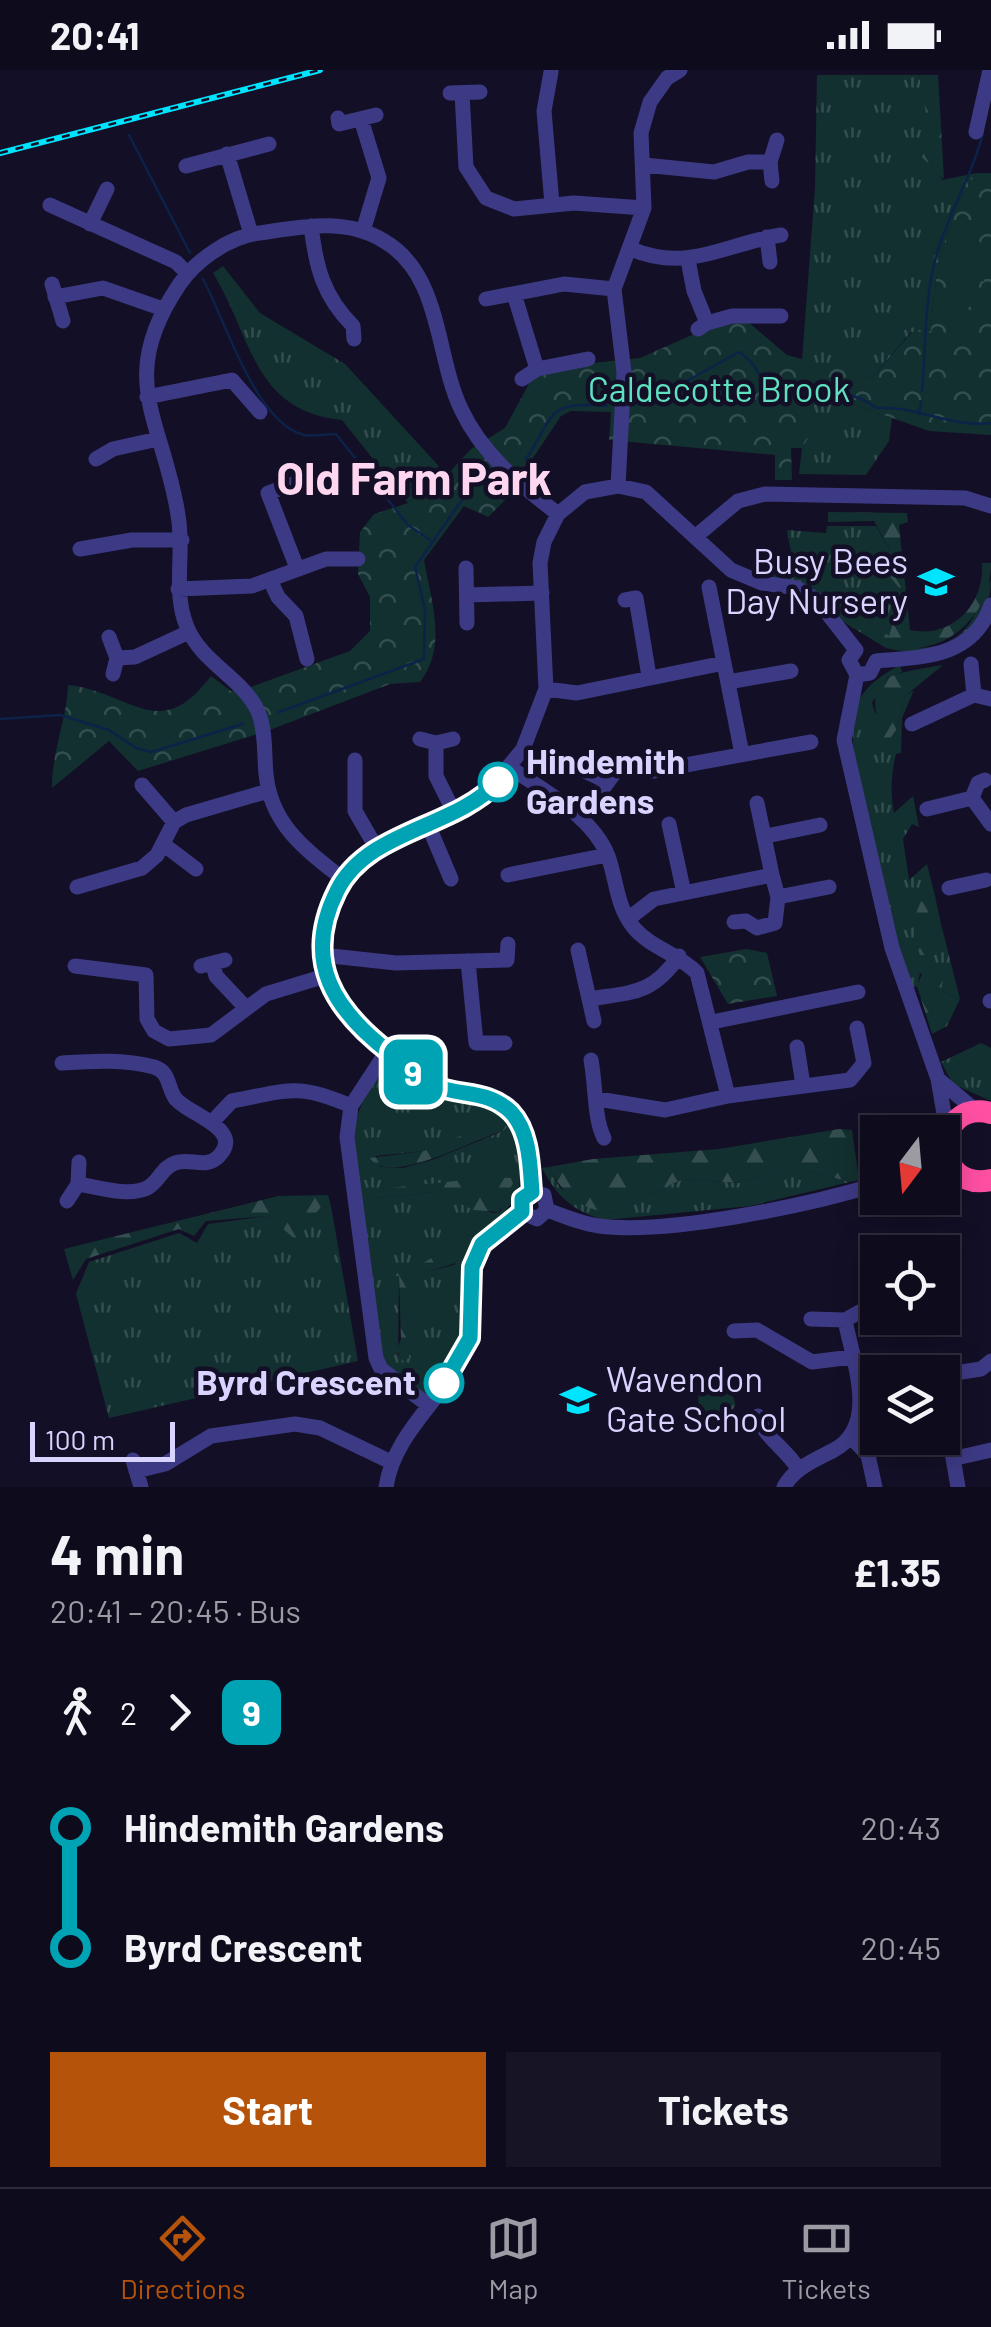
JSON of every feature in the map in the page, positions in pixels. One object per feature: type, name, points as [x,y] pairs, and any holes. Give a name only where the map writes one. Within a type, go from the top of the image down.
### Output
[{"type":"highway","points":[[960,1118],[986,1112]]},
{"type":"street","points":[[976,132],[990,70]]},
{"type":"street","points":[[551,72],[539,110],[552,204]]},
{"type":"street","points":[[618,486],[624,372],[614,289],[644,208],[642,132],[650,102],[669,73]]},
{"type":"street","points":[[480,92],[456,93],[466,167],[486,198],[514,208],[552,204],[644,208]]},
{"type":"street","points":[[338,118],[339,124],[368,117],[379,178],[363,230]]},
{"type":"street","points":[[772,181],[770,162],[777,140]]},
{"type":"street","points":[[186,166],[269,144]]},
{"type":"street","points":[[227,154],[251,234]]},
{"type":"street","points":[[644,165],[667,164],[714,172],[748,162],[770,162]]},
{"type":"street","points":[[90,224],[107,189]]},
{"type":"street","points":[[50,205],[176,262],[188,273]]},
{"type":"street","points":[[310,226],[320,280],[333,317],[353,326],[354,340]]},
{"type":"street","points":[[343,880],[292,836],[268,791],[264,733],[258,710],[189,632],[178,590],[182,540],[147,396],[146,357],[163,309],[188,273],[222,247],[251,234],[310,226],[363,230],[398,250],[425,286],[460,406],[471,427],[497,462],[558,514]]},
{"type":"street","points":[[631,249],[670,262],[774,236],[770,262]]},
{"type":"street","points":[[688,260],[703,326],[732,316],[770,321]]},
{"type":"street","points":[[486,299],[564,284],[614,289]]},
{"type":"street","points":[[63,321],[53,290],[104,288],[163,309]]},
{"type":"street","points":[[514,294],[537,369]]},
{"type":"street","points":[[522,379],[537,369],[588,359]]},
{"type":"street","points":[[147,396],[230,373],[260,412]]},
{"type":"street","points":[[96,459],[112,443],[158,439]]},
{"type":"street","points":[[296,483],[261,495],[297,568]]},
{"type":"street","points":[[532,1192],[524,1134],[511,1112],[483,1094],[436,1086],[387,1051],[338,1004],[322,955],[326,914],[343,880],[377,848],[429,827],[486,794],[511,768],[531,734],[546,689],[544,542],[558,514],[585,492],[618,486],[646,492],[747,578],[796,588],[818,600],[856,650]]},
{"type":"street","points":[[695,537],[738,501],[766,494],[966,498],[991,506]]},
{"type":"street","points":[[80,549],[98,555],[132,540],[182,540]]},
{"type":"street","points":[[178,590],[271,582],[326,559],[359,559]]},
{"type":"street","points":[[466,568],[467,623]]},
{"type":"street","points":[[271,582],[278,597],[296,616],[308,660]]},
{"type":"street","points":[[709,587],[742,754]]},
{"type":"street","points":[[467,595],[542,593]]},
{"type":"street","points":[[624,600],[636,598],[650,676]]},
{"type":"street","points":[[876,661],[945,654],[980,628],[991,606]]},
{"type":"street","points":[[109,637],[115,666],[189,632]]},
{"type":"street","points":[[856,650],[869,650],[876,661]]},
{"type":"street","points":[[856,650],[849,665],[857,674]]},
{"type":"street","points":[[857,674],[870,673],[876,661]]},
{"type":"street","points":[[546,689],[578,693],[724,662]]},
{"type":"street","points":[[970,664],[974,695]]},
{"type":"street","points":[[728,682],[791,671]]},
{"type":"street","points":[[857,674],[844,740],[892,948],[932,1058],[941,1115]]},
{"type":"street","points":[[912,724],[974,695],[991,699]]},
{"type":"street","points":[[920,700],[930,715]]},
{"type":"street","points":[[453,738],[428,741],[436,776],[455,814]]},
{"type":"street","points":[[653,772],[811,742]]},
{"type":"street","points":[[563,760],[606,780]]},
{"type":"street","points":[[581,819],[615,772],[616,761]]},
{"type":"street","points":[[511,768],[581,819],[607,854],[619,904],[637,932],[679,956],[697,973],[728,1096]]},
{"type":"street","points":[[359,771],[355,810],[377,848]]},
{"type":"street","points":[[972,798],[978,783],[985,780]]},
{"type":"street","points":[[142,785],[174,822]]},
{"type":"street","points":[[83,879],[142,868],[174,822],[268,791]]},
{"type":"street","points":[[928,810],[972,798]]},
{"type":"street","points":[[972,798],[991,824]]},
{"type":"street","points":[[734,922],[746,921],[757,928],[774,924],[778,897],[757,803]]},
{"type":"street","points":[[669,824],[684,893]]},
{"type":"street","points":[[766,836],[820,825]]},
{"type":"street","points":[[429,827],[450,852],[451,879]]},
{"type":"street","points":[[162,844],[196,869]]},
{"type":"street","points":[[508,875],[607,854]]},
{"type":"street","points":[[949,888],[988,883],[991,860]]},
{"type":"street","points":[[628,919],[654,899],[772,874]]},
{"type":"street","points":[[778,897],[829,888]]},
{"type":"street","points":[[322,955],[396,963],[507,960],[508,944]]},
{"type":"street","points":[[578,950],[594,1021]]},
{"type":"street","points":[[589,999],[648,989],[662,980],[679,956]]},
{"type":"street","points":[[468,961],[476,1043],[505,1044]]},
{"type":"street","points":[[213,964],[216,976],[246,1008]]},
{"type":"street","points":[[75,966],[147,969],[147,1019],[154,1031],[168,1039],[211,1035],[266,994],[326,976]]},
{"type":"street","points":[[712,1022],[858,992]]},
{"type":"street","points":[[598,1099],[665,1110],[728,1096],[850,1080],[868,1060],[857,1028]]},
{"type":"street","points":[[157,1068],[168,1039]]},
{"type":"street","points":[[797,1047],[803,1084]]},
{"type":"street","points":[[387,1051],[352,1106],[347,1137],[376,1358],[381,1369],[428,1404]]},
{"type":"street","points":[[71,1057],[157,1068],[167,1076],[174,1098],[213,1122],[224,1144],[220,1156],[209,1163],[179,1161],[167,1166],[146,1189],[129,1192],[78,1184]]},
{"type":"street","points":[[591,1060],[598,1099],[596,1124],[604,1138]]},
{"type":"street","points":[[938,1080],[986,1112]]},
{"type":"street","points":[[213,1122],[232,1101],[256,1099],[286,1088],[302,1087],[352,1106]]},
{"type":"street","points":[[67,1201],[78,1184],[80,1162]]},
{"type":"street","points":[[547,1210],[598,1226],[651,1225],[780,1207],[860,1188]]},
{"type":"street","points":[[532,1192],[546,1198],[547,1210]]},
{"type":"street","points":[[522,1212],[522,1199],[532,1192]]},
{"type":"street","points":[[522,1212],[537,1218],[547,1210]]},
{"type":"street","points":[[386,1487],[391,1462],[470,1338],[472,1267],[482,1244],[522,1212]]},
{"type":"street","points":[[810,1320],[845,1320],[860,1311]]},
{"type":"street","points":[[784,1487],[799,1470],[839,1448],[850,1436],[861,1408],[845,1320]]},
{"type":"street","points":[[729,1332],[758,1330],[812,1362],[852,1357]]},
{"type":"street","points":[[960,1372],[981,1369],[990,1361]]},
{"type":"street","points":[[137,1473],[165,1464],[212,1436],[295,1424],[320,1428],[391,1462]]},
{"type":"street","points":[[756,1428],[790,1453],[799,1470]]},
{"type":"street","points":[[850,1436],[868,1455],[875,1487]]},
{"type":"street","points":[[956,1458],[991,1450]]},
{"type":"street","points":[[955,1455],[958,1487]]},
{"type":"green space","points":[[817,75],[919,75],[942,180],[976,173],[943,249],[931,332],[911,332],[872,378],[802,361],[815,187]]},
{"type":"green space","points":[[919,75],[938,75],[944,179],[922,157],[930,136]]},
{"type":"green space","name":"Caldecotte Brook","points":[[976,173],[991,173],[991,435],[929,431],[827,395],[808,407],[810,435],[802,448],[791,448],[792,480],[775,480],[775,455],[609,440],[611,412],[571,411],[561,416],[505,500],[488,517],[464,506],[424,560],[435,638],[433,654],[420,682],[390,684],[267,731],[138,771],[109,741],[52,788],[68,685],[160,711],[176,708],[211,676],[231,691],[242,690],[350,651],[370,631],[370,597],[358,574],[360,532],[374,514],[408,503],[447,475],[471,449],[505,428],[537,369],[640,358],[717,324],[747,321],[787,355],[872,378],[912,332],[931,331],[943,249]]},
{"type":"green space","points":[[973,241],[985,243],[984,281],[975,282],[979,304],[950,313],[945,297],[953,251],[964,252]]},
{"type":"green space","points":[[223,266],[260,313],[345,364],[447,475],[408,503],[342,420],[313,414],[290,403],[259,368],[248,346],[213,273]]},
{"type":"green space","points":[[827,395],[892,418],[889,441],[866,475],[799,474],[802,448],[810,435],[807,406]]},
{"type":"green space","points":[[828,512],[907,513],[908,522],[899,525],[910,630],[939,629],[963,615],[978,592],[982,563],[991,563],[987,589],[976,612],[960,630],[940,642],[918,648],[894,646],[872,636],[851,617],[861,615],[889,636],[902,591],[891,578],[895,560],[874,521],[828,522]]},
{"type":"green space","points":[[827,526],[876,526],[895,560],[892,578],[902,591],[889,637],[861,615],[857,624],[869,632],[911,647],[939,645],[953,639],[969,624],[991,580],[981,616],[956,640],[940,647],[923,651],[886,648],[775,580],[771,572],[777,571],[777,560],[790,561],[790,573],[810,577],[793,564],[787,530],[826,533]]},
{"type":"green space","points":[[900,665],[902,672],[886,678],[872,703],[875,713],[896,730],[905,696],[914,690],[902,718],[901,753],[896,754],[892,776],[894,813],[913,796],[919,827],[912,824],[903,839],[909,880],[927,864],[935,896],[927,894],[926,947],[938,938],[941,924],[960,999],[941,991],[940,984],[920,973],[917,986],[911,989],[861,804],[853,731],[856,707],[868,688]]},
{"type":"green space","points":[[943,665],[905,696],[896,730],[883,749],[875,707],[880,684],[901,673]]},
{"type":"green space","points":[[927,894],[935,896],[941,924],[938,938],[926,947],[927,955],[920,955],[914,923]]},
{"type":"green space","points":[[747,949],[767,953],[777,996],[728,1004],[700,957]]},
{"type":"green space","points":[[926,964],[933,964],[944,974],[941,991],[960,999],[947,1026],[932,1034],[917,986]]},
{"type":"green space","points":[[981,1043],[991,1048],[991,1101],[953,1084],[941,1062]]},
{"type":"green space","points":[[404,1070],[506,1112],[520,1137],[523,1155],[518,1194],[484,1240],[466,1342],[428,1397],[384,1363],[354,1142],[355,1122],[373,1073],[384,1081],[399,1077]],"holes":[[[484,1129],[503,1131],[403,1168],[380,1167],[375,1156],[424,1151]],[[511,1178],[500,1212],[493,1213],[434,1192],[376,1198],[380,1189]],[[470,1234],[474,1246],[454,1265],[413,1275],[398,1358],[399,1276],[385,1272],[420,1266]]]},
{"type":"green space","points":[[499,1120],[507,1127],[503,1131],[413,1164],[380,1166],[370,1158],[424,1151]]},
{"type":"green space","points":[[852,1130],[859,1180],[850,1182],[805,1170],[784,1170],[740,1183],[683,1179],[610,1213],[573,1199],[549,1167],[593,1159],[719,1149]]},
{"type":"green space","points":[[549,1167],[560,1188],[610,1213],[683,1179],[740,1183],[784,1170],[805,1170],[850,1182],[750,1206],[605,1220],[567,1202],[542,1168]]},
{"type":"green space","points":[[511,1178],[513,1183],[499,1212],[474,1210],[434,1192],[376,1198],[375,1191],[380,1189]]},
{"type":"green space","points":[[328,1195],[331,1206],[321,1207],[295,1239],[268,1216],[206,1221],[194,1236],[179,1229],[86,1259],[73,1280],[64,1249],[278,1196]]},
{"type":"green space","points":[[331,1206],[358,1361],[109,1418],[76,1294],[89,1262],[179,1233],[197,1243],[208,1224],[268,1216],[295,1238],[321,1207]]},
{"type":"green space","points":[[470,1234],[475,1235],[466,1260],[413,1276],[409,1358],[402,1361],[397,1349],[401,1339],[399,1276],[385,1276],[385,1271],[420,1265]]},
{"type":"green space","points":[[698,1382],[730,1388],[735,1403],[731,1420],[719,1416],[709,1427],[699,1429]]},
{"type":"waterway","points":[[922,391],[932,273],[983,133]]},
{"type":"waterway","points":[[129,135],[190,253]]},
{"type":"waterway","points":[[203,279],[243,368],[271,411],[286,426],[304,435],[336,434],[408,525],[430,540]]},
{"type":"waterway","points":[[649,391],[687,381],[739,352],[770,390],[786,399],[797,389],[829,391],[858,398],[876,408],[991,423]]},
{"type":"waterway","points":[[919,414],[921,402]]},
{"type":"waterway","points":[[526,459],[549,421],[562,408],[607,406]]},
{"type":"waterway","points":[[486,485],[496,482]]},
{"type":"waterway","points":[[279,712],[424,659],[425,610],[415,567],[462,500]]},
{"type":"waterway","points":[[0,719],[60,715],[109,730],[136,748],[151,752],[243,724]]},
{"type":"railway","points":[[0,153],[320,70]]},
{"type":"bus line","name":"9","points":[[444,1383],[470,1338],[472,1267],[482,1244],[522,1212],[520,1203],[524,1195],[532,1192],[524,1134],[511,1112],[483,1094],[436,1086],[360,1028],[338,1004],[322,955],[326,914],[343,880],[358,863],[377,848],[455,814],[498,782]]},
{"type":"place","name":"Busy Bees Day Nursery","points":[[936,582]]},
{"type":"place","name":"Hindemith Gardens","points":[[498,782]]},
{"type":"place","name":"Byrd Crescent","points":[[444,1383]]},
{"type":"place","name":"Wavendon Gate School","points":[[578,1400]]},
{"type":"district","name":"Old Farm Park","points":[[414,479]]}]
